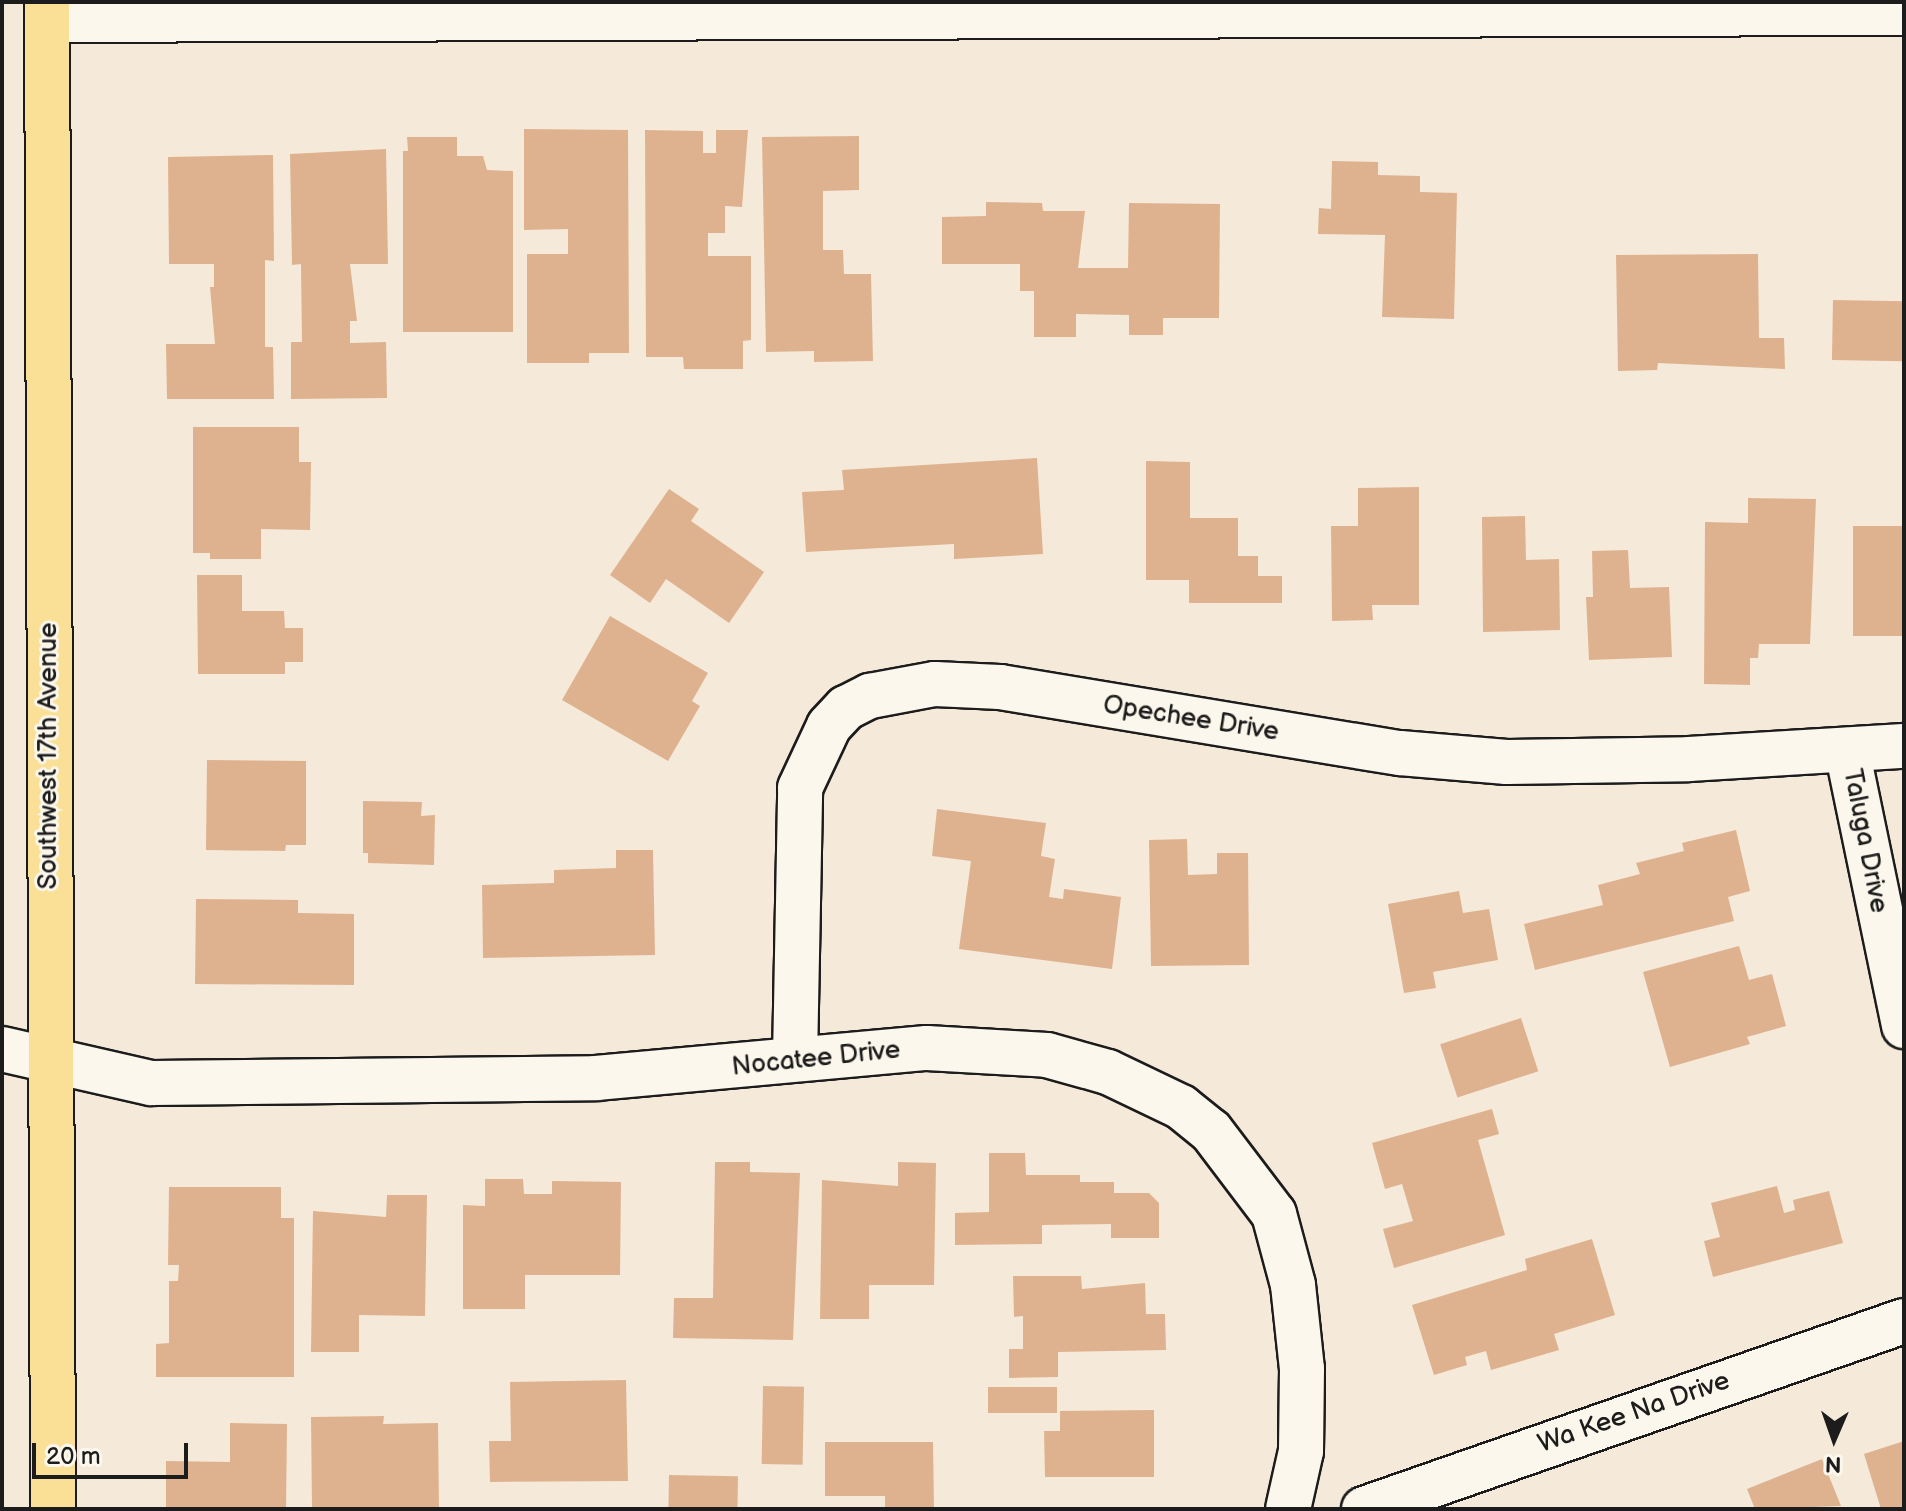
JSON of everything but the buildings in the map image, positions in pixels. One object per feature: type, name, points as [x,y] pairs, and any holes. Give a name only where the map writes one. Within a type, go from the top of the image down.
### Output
[{"type":"main road","name":"Southwest 17th Avenue","points":[[48,11],[53,1509]]},
{"type":"street","points":[[48,11],[1904,13]]},
{"type":"street","name":"Opechee Drive","points":[[795,1059],[795,844],[800,788],[829,726],[846,708],[870,696],[935,684],[1000,687],[1462,760],[1676,759],[1904,746]]},
{"type":"street","name":"Taluga Drive","points":[[1847,750],[1904,1026]]},
{"type":"street","name":"Nocatee Drive","points":[[2,1049],[151,1083],[596,1078],[927,1048],[1047,1055],[1147,1088],[1211,1131],[1253,1182],[1285,1245],[1299,1326],[1303,1415],[1288,1509]]},
{"type":"street","name":"Wa Kee Na Drive","points":[[1364,1509],[1904,1321]]}]
